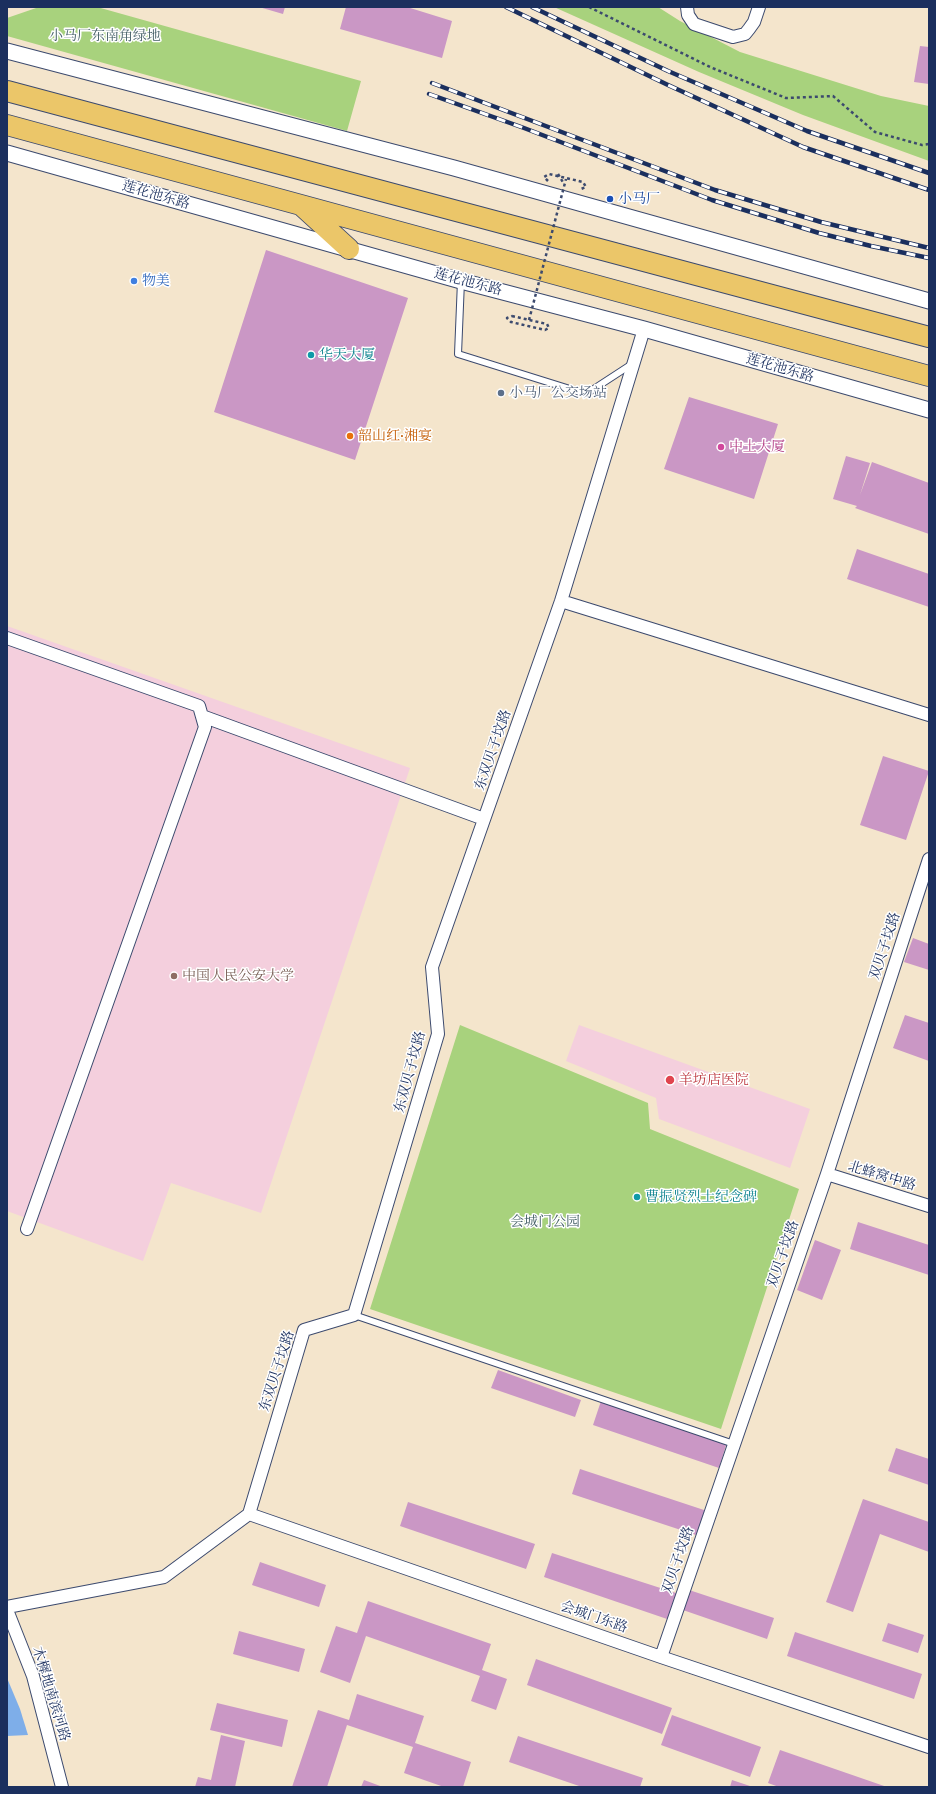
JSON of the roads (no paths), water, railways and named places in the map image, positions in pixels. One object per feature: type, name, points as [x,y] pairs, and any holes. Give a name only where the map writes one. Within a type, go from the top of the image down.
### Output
[{"type":"highway","points":[[7,80],[66,108]]},
{"type":"highway","points":[[7,91],[66,108],[929,337]]},
{"type":"highway","name":"莲花池东路","points":[[7,125],[929,376]]},
{"type":"highway","points":[[7,134],[87,147]]},
{"type":"highway","points":[[300,204],[349,249]]},
{"type":"street","points":[[687,7],[688,15],[694,24],[733,37],[745,34],[754,22],[759,7]]},
{"type":"street","points":[[7,51],[454,168],[929,301]]},
{"type":"street","name":"莲花池东路","points":[[7,153],[461,281],[644,329],[929,410]]},
{"type":"street","name":"东双贝子坟路","points":[[249,1514],[304,1330],[354,1315],[438,1034],[432,968],[561,601],[644,329]]},
{"type":"street","points":[[561,601],[929,715]]},
{"type":"street","points":[[7,638],[199,706],[206,727],[27,1229]]},
{"type":"street","points":[[202,716],[484,818]]},
{"type":"street","name":"双贝子坟路","points":[[661,1657],[826,1174],[923,897],[929,859]]},
{"type":"street","name":"北蜂窝中路","points":[[826,1174],[929,1206]]},
{"type":"street","points":[[7,1607],[164,1577],[249,1514]]},
{"type":"street","name":"会城门东路","points":[[249,1514],[661,1657],[929,1747]]},
{"type":"street","name":"木樨地南滨河路","points":[[7,1610],[34,1676],[62,1787]]},
{"type":"lane","points":[[461,281],[458,354],[586,394],[634,363]]},
{"type":"lane","points":[[354,1315],[734,1444]]},
{"type":"water","points":[[7,1678],[20,1709],[28,1735],[7,1736]]},
{"type":"railway","points":[[506,7],[668,85],[803,147],[929,190]]},
{"type":"railway","points":[[532,7],[668,71],[807,131],[929,173]]},
{"type":"railway","points":[[432,83],[715,190],[821,222],[929,248]]},
{"type":"railway","points":[[429,94],[524,128],[712,200],[819,233],[929,258]]},
{"type":"place","name":"小马厂","points":[[610,199]]},
{"type":"place","name":"物美","points":[[134,281]]},
{"type":"place","name":"华天大厦","points":[[311,355]]},
{"type":"place","name":"小马厂公交场站","points":[[501,393]]},
{"type":"place","name":"韶山红·湘宴","points":[[350,436]]},
{"type":"place","name":"中土大厦","points":[[721,447]]},
{"type":"place","name":"中国人民公安大学","points":[[174,976]]},
{"type":"place","name":"羊坊店医院","points":[[670,1080]]},
{"type":"place","name":"曹振贤烈士纪念碑","points":[[637,1197]]},
{"type":"park label","name":"小马厂东南角绿地","points":[[105,36]]},
{"type":"park label","name":"会城门公园","points":[[545,1222]]}]
